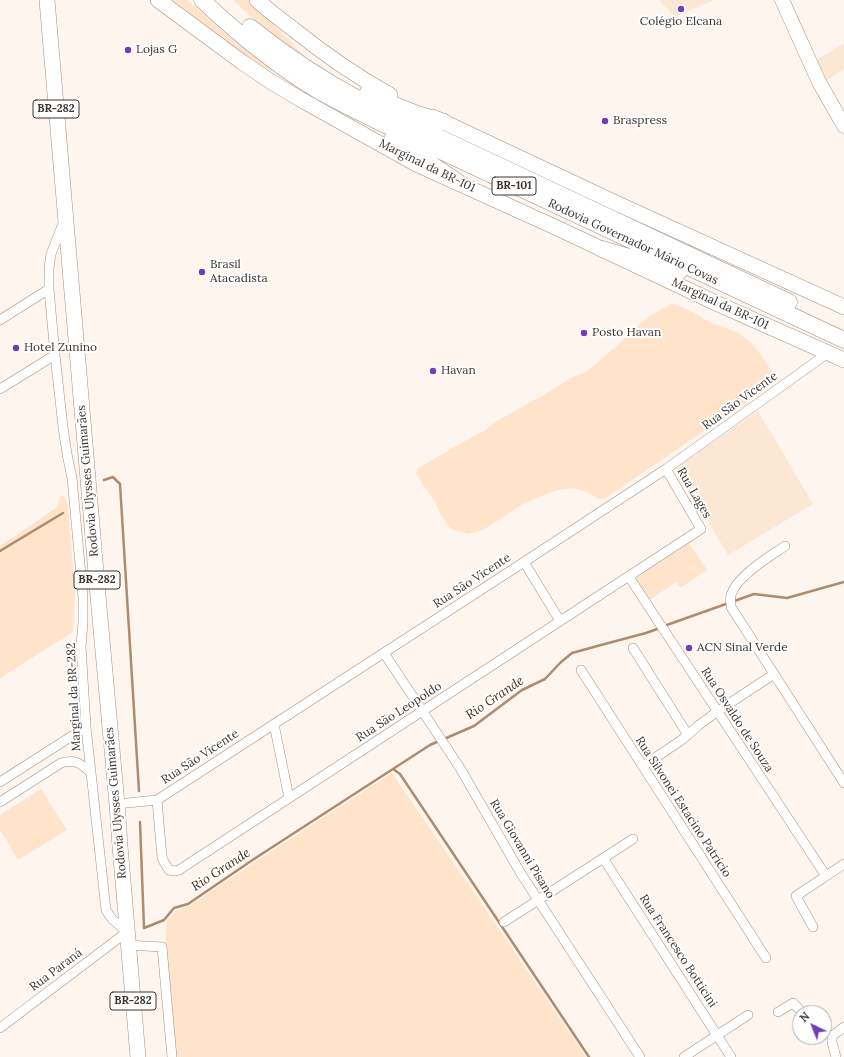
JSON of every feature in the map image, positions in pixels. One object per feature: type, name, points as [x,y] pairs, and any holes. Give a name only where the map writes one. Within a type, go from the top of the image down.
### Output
[{"type":"highway","name":"Marginal da BR-101","points":[[158,0],[270,81],[416,164],[458,182],[718,304],[844,360]]},
{"type":"highway","name":"Rodovia Governador Mário Covas","points":[[202,0],[236,30],[290,72],[317,90],[403,134],[844,340]]},
{"type":"highway","name":"Rodovia Governador Mário Covas","points":[[218,0],[287,55],[340,90],[385,113],[844,328]]},
{"type":"highway","points":[[257,0],[270,13],[348,70],[394,98],[618,204],[844,307]]},
{"type":"highway","name":"Rodovia Ulysses Guimarães","points":[[47,1],[138,1057]]},
{"type":"highway","points":[[287,55],[397,106],[444,122]]},
{"type":"highway","points":[[351,108],[458,182]]},
{"type":"highway","points":[[602,249],[733,288]]},
{"type":"main road","points":[[782,0],[816,78],[844,126]]},
{"type":"street","name":"Marginal da BR-282","points":[[66,216],[51,254],[49,289],[63,427],[72,478],[83,597],[81,646],[86,727],[106,910],[128,938]]},
{"type":"street","points":[[0,320],[49,289]]},
{"type":"street","name":"Rua São Vicente","points":[[117,804],[157,800],[666,469],[828,353]]},
{"type":"street","points":[[0,389],[55,355]]},
{"type":"street","name":"Rua Lages","points":[[666,469],[701,529]]},
{"type":"street","name":"Rua São Leopoldo","points":[[157,800],[162,857],[169,870],[179,870],[701,529]]},
{"type":"street","points":[[784,546],[747,574],[735,587],[732,593],[731,603],[844,784]]},
{"type":"street","points":[[524,562],[560,621]]},
{"type":"street","name":"Rua Osvaldo de Souza","points":[[628,577],[658,620],[826,876]]},
{"type":"street","points":[[633,648],[688,735]]},
{"type":"street","name":"Rua Giovanni Pisano","points":[[384,653],[439,735],[468,781],[510,856],[640,1057]]},
{"type":"street","name":"Rua Silvonei Estacino Patrício","points":[[581,670],[766,958]]},
{"type":"street","points":[[643,766],[683,740],[699,725],[774,674]]},
{"type":"street","points":[[274,724],[289,798]]},
{"type":"street","points":[[0,782],[86,727]]},
{"type":"street","points":[[0,802],[61,763],[76,761],[90,772]]},
{"type":"street","points":[[504,922],[633,839]]},
{"type":"street","name":"Rua Francesco Botticini","points":[[604,858],[731,1057]]},
{"type":"street","points":[[813,926],[796,896],[844,864]]},
{"type":"street","points":[[128,938],[162,947],[172,1057]]},
{"type":"street","name":"Rua Paraná","points":[[0,1028],[128,938]]},
{"type":"street","points":[[778,1012],[793,1003],[795,1005]]},
{"type":"street","points":[[684,1057],[748,1015]]},
{"type":"street","points":[[832,1032],[844,1027]]},
{"type":"street","points":[[832,1042],[836,1057]]},
{"type":"shaded area","points":[[170,0],[187,0],[233,40],[273,69],[271,72],[235,50]]},
{"type":"shaded area","points":[[233,0],[250,0],[307,59],[268,32]]},
{"type":"shaded area","name":"Colégio Elcana","points":[[659,0],[714,0],[675,17]]},
{"type":"shaded area","points":[[844,43],[844,69],[824,82],[814,62]]},
{"type":"shaded area","points":[[671,304],[686,309],[708,321],[745,337],[758,351],[772,372],[769,387],[604,499],[599,499],[587,492],[572,488],[554,491],[523,504],[483,530],[468,534],[451,529],[416,474],[417,469],[484,431],[497,421],[571,378],[586,372],[648,317]]},
{"type":"shaded area","points":[[758,411],[813,504],[728,555],[676,468]]},
{"type":"shaded area","points":[[61,496],[64,496],[68,505],[75,595],[73,632],[0,678],[0,546],[56,508]]},
{"type":"shaded area","points":[[689,543],[707,570],[680,588],[676,582],[648,601],[634,579]]},
{"type":"shaded area","points":[[392,773],[586,1057],[175,1057],[165,947],[167,921],[176,911],[189,906]]},
{"type":"shaded area","points":[[41,789],[67,830],[18,860],[0,830],[0,815]]},
{"type":"waterway","points":[[104,480],[113,477],[120,484],[139,791]]},
{"type":"waterway","points":[[0,551],[63,513]]},
{"type":"waterway","name":"Rio Grande","points":[[664,626],[754,594],[787,598],[844,582]]},
{"type":"waterway","name":"Rio Grande","points":[[444,739],[474,726],[522,690],[545,679],[572,653],[660,628]]},
{"type":"waterway","name":"Rio Grande","points":[[140,822],[144,928],[164,920],[174,908],[188,904],[254,859],[430,745],[439,741]]},
{"type":"waterway","points":[[393,769],[400,774],[589,1057]]},
{"type":"place","name":"Colégio Elcana","points":[[681,9]]},
{"type":"place","name":"Lojas G","points":[[128,50]]},
{"type":"place","name":"Braspress","points":[[605,121]]},
{"type":"place","name":"Brasil Atacadista","points":[[202,272]]},
{"type":"place","name":"Posto Havan","points":[[584,333]]},
{"type":"place","name":"Hotel Zunino","points":[[16,348]]},
{"type":"place","name":"Havan","points":[[433,371]]},
{"type":"place","name":"ACN Sinal Verde","points":[[689,648]]}]
